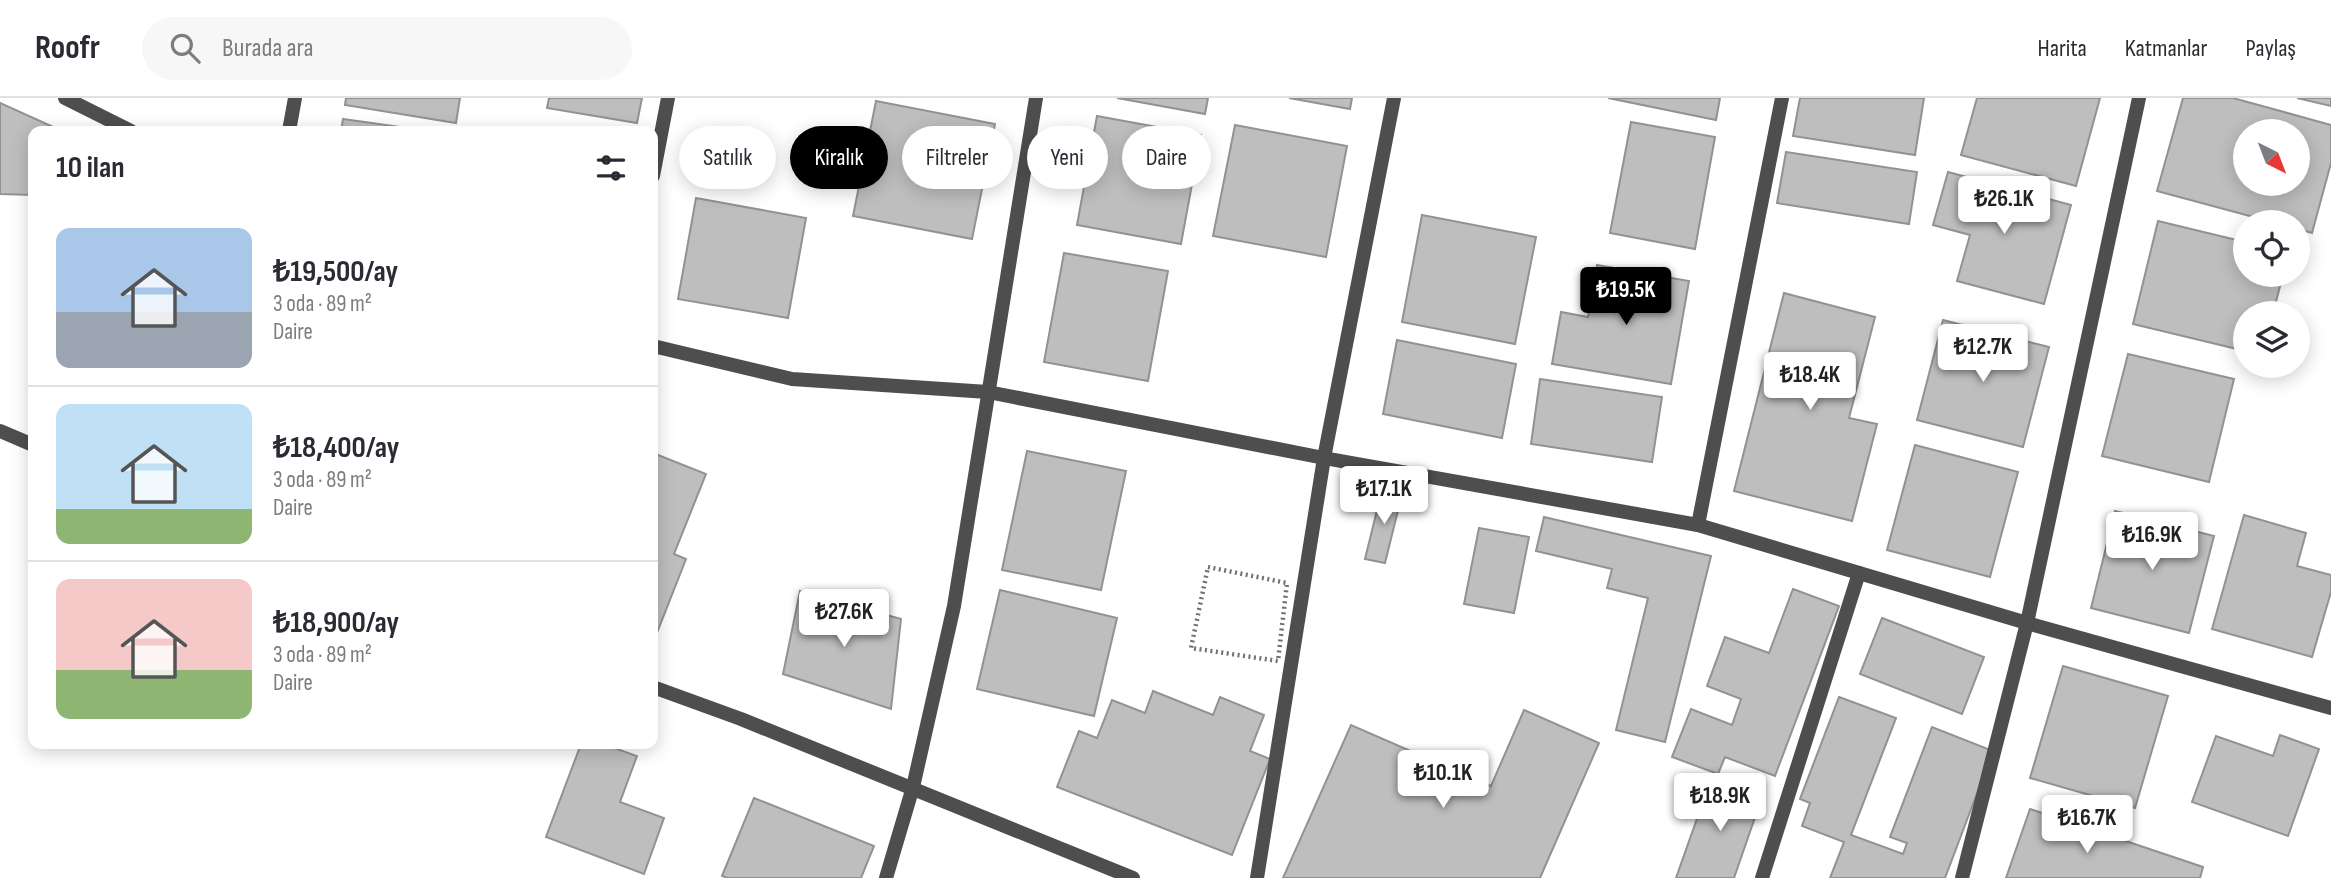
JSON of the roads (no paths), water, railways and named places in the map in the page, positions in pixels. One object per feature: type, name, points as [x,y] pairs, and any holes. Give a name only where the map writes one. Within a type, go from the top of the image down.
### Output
[{"type":"street","points":[[65,98],[121,126]]},
{"type":"street","points":[[290,126],[295,98]]},
{"type":"street","points":[[658,150],[668,98]]},
{"type":"street","points":[[886,878],[913,787],[954,606],[1036,98]]},
{"type":"street","points":[[1257,878],[1324,458],[1394,98]]},
{"type":"street","points":[[1698,525],[1782,98]]},
{"type":"street","points":[[1962,878],[2027,622],[2139,98]]},
{"type":"street","points":[[658,347],[792,379],[988,391],[1324,458],[1698,525],[2331,708]]},
{"type":"street","points":[[0,431],[28,443]]},
{"type":"street","points":[[1762,878],[1859,573]]},
{"type":"street","points":[[658,689],[913,787],[1133,878]]}]
